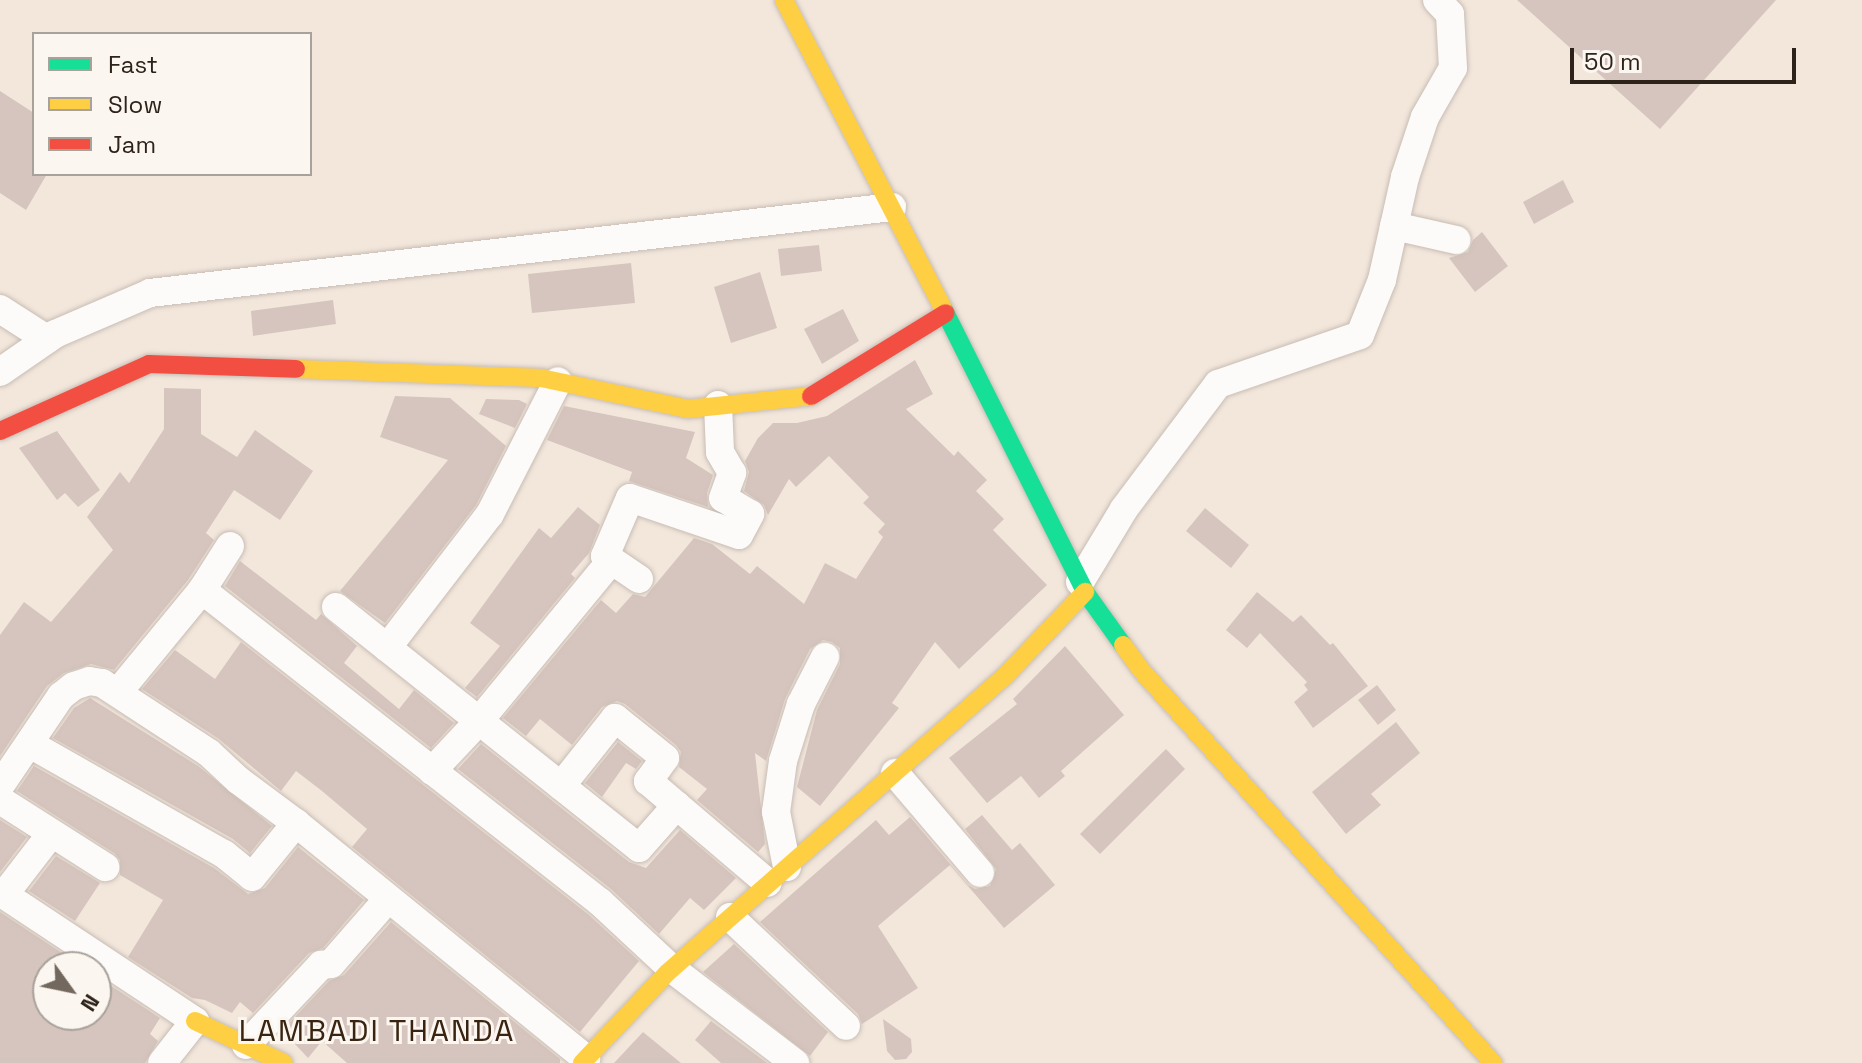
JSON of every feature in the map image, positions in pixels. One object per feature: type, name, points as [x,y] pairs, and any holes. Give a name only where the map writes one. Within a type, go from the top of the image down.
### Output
[{"type":"street","points":[[784,0],[946,313],[1082,587],[1141,670],[1493,1063]]},
{"type":"street","points":[[0,786],[61,696],[74,686],[89,681],[119,691],[209,753],[238,780],[296,823],[584,1061],[672,969],[1006,675],[1082,587],[1124,509],[1218,384],[1360,335],[1382,280],[1425,117],[1453,68],[1450,14],[1437,0]]},
{"type":"street","points":[[0,372],[47,339],[150,293],[892,207]]},
{"type":"street","points":[[1394,226],[1456,240]]},
{"type":"street","points":[[0,309],[47,339]]},
{"type":"street","points":[[0,431],[149,364],[558,381],[688,409],[815,396],[946,313]]},
{"type":"street","points":[[387,648],[490,514],[558,381]]},
{"type":"street","points":[[639,579],[605,556],[630,498],[739,535],[750,514],[723,498],[732,473],[720,452],[718,405]]},
{"type":"street","points":[[119,691],[202,590],[230,546]]},
{"type":"street","points":[[432,771],[479,721],[611,561]]},
{"type":"street","points":[[202,590],[600,902],[672,969],[795,1063]]},
{"type":"street","points":[[336,607],[639,848],[677,805]]},
{"type":"street","points":[[778,875],[776,812],[783,761],[801,704],[825,657]]},
{"type":"street","points":[[561,786],[615,718],[665,758],[648,781],[677,805],[778,875]]},
{"type":"street","points":[[30,744],[224,854],[252,877],[296,823]]},
{"type":"street","points":[[895,773],[980,873]]},
{"type":"street","points":[[0,800],[105,867]]},
{"type":"street","points":[[51,834],[2,894],[195,1021],[284,1063]]},
{"type":"street","points":[[246,1045],[321,965],[331,964],[388,899]]},
{"type":"street","points":[[730,917],[846,1026]]},
{"type":"street","points":[[162,1063],[195,1021]]},
{"type":"building","points":[[1517,0],[1776,0],[1660,129]]},
{"type":"building","points":[[0,91],[32,112],[32,176],[46,176],[26,210],[0,193]]},
{"type":"building","points":[[1563,180],[1574,202],[1534,224],[1523,202]]},
{"type":"building","points":[[1482,232],[1508,266],[1475,292],[1449,258],[1468,252],[1473,240]]},
{"type":"building","points":[[819,245],[822,271],[781,276],[778,249]]},
{"type":"building","points":[[631,263],[635,303],[532,313],[528,274]]},
{"type":"building","points":[[760,272],[777,328],[731,343],[714,287]]},
{"type":"building","points":[[333,300],[336,324],[253,336],[251,311]]},
{"type":"building","points":[[843,309],[859,341],[822,364],[804,329]]},
{"type":"building","points":[[915,360],[933,394],[906,409],[954,456],[958,451],[987,480],[976,491],[1004,519],[993,530],[1047,585],[959,669],[935,642],[892,703],[899,708],[820,806],[797,787],[817,710],[840,664],[840,648],[832,642],[823,640],[810,649],[785,699],[766,761],[755,753],[765,844],[758,852],[697,800],[707,789],[679,767],[681,752],[676,745],[625,704],[617,701],[602,707],[572,745],[540,719],[526,736],[503,718],[601,600],[616,613],[633,594],[645,597],[694,538],[712,544],[750,574],[757,566],[804,604],[825,563],[856,579],[883,537],[878,532],[885,524],[863,503],[869,497],[829,456],[796,487],[789,479],[768,515],[764,505],[744,491],[749,472],[745,461],[758,438],[773,423],[797,423],[827,416]]},
{"type":"building","points":[[164,388],[201,389],[201,434],[237,457],[255,430],[313,471],[280,520],[234,490],[206,533],[214,540],[188,580],[114,670],[91,664],[64,673],[47,686],[0,756],[0,635],[24,602],[51,622],[113,550],[87,517],[120,472],[129,483],[164,429]]},
{"type":"building","points":[[395,396],[450,398],[506,446],[476,505],[385,623],[340,591],[448,460],[380,437]]},
{"type":"building","points":[[486,399],[519,400],[527,404],[515,428],[479,414]]},
{"type":"building","points":[[564,406],[695,432],[686,458],[713,475],[707,493],[708,507],[629,481],[632,472],[547,440]]},
{"type":"building","points":[[57,431],[100,490],[78,507],[65,493],[57,500],[19,448]]},
{"type":"building","points":[[578,507],[600,525],[589,553],[571,574],[575,578],[477,697],[465,688],[500,646],[470,623],[539,528],[551,538]]},
{"type":"building","points":[[1205,508],[1249,545],[1231,568],[1186,531]]},
{"type":"building","points":[[240,561],[316,620],[321,614],[357,646],[344,663],[399,709],[414,690],[454,723],[431,748],[225,586]]},
{"type":"building","points":[[1257,592],[1293,622],[1301,615],[1330,645],[1333,643],[1368,686],[1313,728],[1294,702],[1308,690],[1304,685],[1307,682],[1260,633],[1247,648],[1226,630]]},
{"type":"building","points":[[241,642],[589,915],[639,961],[580,1032],[352,847],[367,829],[322,791],[296,771],[281,791],[219,739],[142,689],[175,650],[215,679]]},
{"type":"building","points":[[1065,646],[1124,715],[1061,771],[1065,776],[1039,798],[1021,776],[987,803],[949,758],[1017,704],[1013,699]]},
{"type":"building","points":[[1377,685],[1396,710],[1378,725],[1358,700]]},
{"type":"building","points":[[90,698],[198,766],[272,826],[250,853],[233,839],[53,738],[74,708]]},
{"type":"building","points":[[1396,722],[1420,753],[1371,794],[1381,805],[1346,834],[1312,792]]},
{"type":"building","points":[[618,742],[642,761],[636,769],[626,763],[602,797],[585,783]]},
{"type":"building","points":[[481,744],[629,862],[646,868],[680,830],[736,878],[704,910],[690,898],[659,934],[611,889],[458,769]]},
{"type":"building","points":[[1166,749],[1185,769],[1100,854],[1080,834]]},
{"type":"building","points":[[34,766],[214,868],[248,894],[265,888],[298,847],[364,900],[323,948],[309,953],[253,1013],[240,1002],[232,1013],[205,1000],[192,998],[128,957],[163,900],[120,875],[120,860],[114,853],[17,791]]},
{"type":"building","points":[[982,815],[1012,850],[1020,843],[1055,885],[1004,928],[950,865],[878,926],[918,988],[862,1024],[858,1014],[760,922],[876,820],[889,835],[910,817],[968,885],[975,889],[990,886],[996,869],[965,829]]},
{"type":"building","points":[[0,820],[27,837],[0,872]]},
{"type":"building","points":[[56,856],[100,883],[75,921],[29,891]]},
{"type":"building","points":[[0,912],[59,951],[32,951],[32,1031],[112,1031],[112,986],[160,1018],[150,1034],[158,1041],[145,1063],[0,1063]]},
{"type":"building","points":[[391,922],[560,1059],[560,1063],[347,1063],[322,1041],[308,1058],[294,1043],[279,1034],[329,981],[344,975]]},
{"type":"building","points":[[734,944],[828,1032],[810,1056],[703,972]]},
{"type":"building","points":[[883,1019],[911,1039],[912,1052],[906,1059],[895,1060],[887,1051]]},
{"type":"building","points":[[711,1021],[767,1063],[721,1063],[695,1040]]},
{"type":"building","points":[[643,1032],[681,1063],[614,1063]]},
{"type":"traffic: fast","points":[[943,308],[1085,592],[1123,645]]},
{"type":"traffic: slow","points":[[784,0],[943,308]]},
{"type":"traffic: slow","points":[[296,369],[541,378],[688,409],[811,396]]},
{"type":"traffic: slow","points":[[582,1063],[667,973],[1006,675],[1085,592]]},
{"type":"traffic: slow","points":[[1123,645],[1141,670],[1493,1063]]},
{"type":"traffic: slow","points":[[195,1021],[284,1063]]},
{"type":"traffic: jam","points":[[811,396],[946,313]]},
{"type":"traffic: jam","points":[[0,431],[149,364],[296,369]]},
{"type":"district","name":"LAMBADI THANDA","points":[[377,1031]]}]
